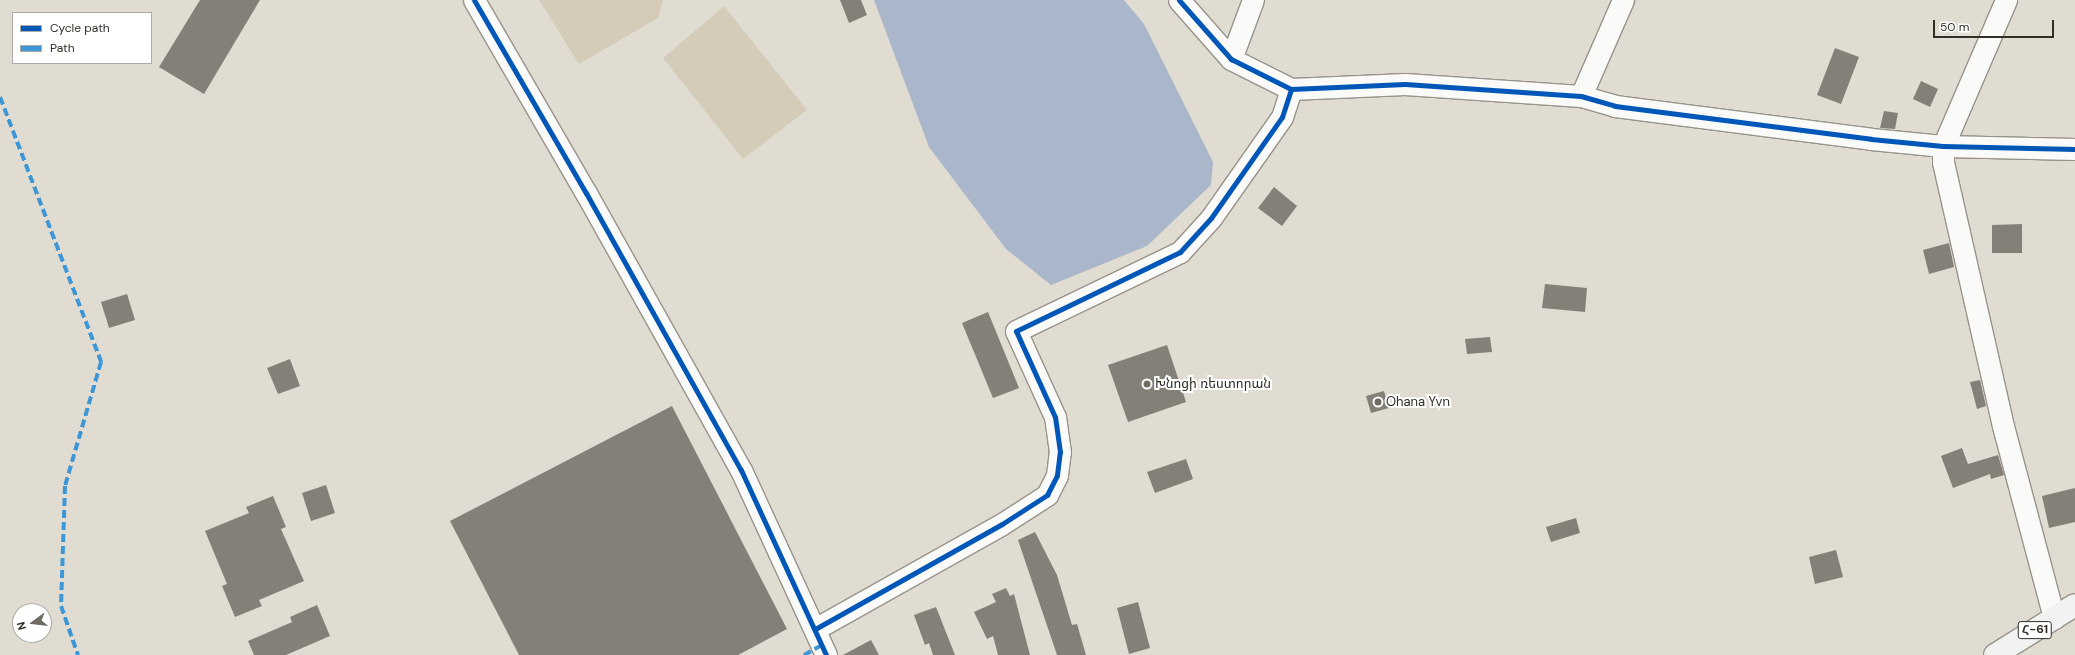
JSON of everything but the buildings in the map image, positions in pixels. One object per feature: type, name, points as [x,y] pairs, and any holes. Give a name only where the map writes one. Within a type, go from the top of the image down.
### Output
[{"type":"main road","name":"Հ-61","points":[[1995,655],[2075,605]]},
{"type":"street","points":[[474,0],[586,193],[741,470],[826,655]]},
{"type":"street","points":[[1179,0],[1231,59],[1291,89],[1405,84],[1581,96],[1615,106],[1871,139],[1943,146],[2075,149]]},
{"type":"street","points":[[1231,59],[1253,0]]},
{"type":"street","points":[[1581,96],[1623,0]]},
{"type":"street","points":[[2006,0],[1943,146],[1943,162],[2003,426],[2054,618]]},
{"type":"street","points":[[815,629],[1002,524],[1047,495],[1057,475],[1060,452],[1055,417],[1016,331],[1180,252],[1211,218],[1282,117],[1291,89]]},
{"type":"shaded area","points":[[539,0],[663,0],[658,18],[579,64]]},
{"type":"shaded area","points":[[724,6],[807,110],[743,159],[663,58]]},
{"type":"water","points":[[874,0],[1124,0],[1144,24],[1213,162],[1211,185],[1147,246],[1051,285],[1006,249],[929,147]]},
{"type":"marked path","points":[[0,97],[101,362],[65,486],[61,606],[78,655]]},
{"type":"marked path","points":[[804,655],[822,645]]},
{"type":"cycle path","points":[[474,0],[586,193],[741,470],[826,655]]},
{"type":"cycle path","points":[[1179,0],[1231,59],[1291,89],[1405,84],[1581,96],[1615,106],[1871,139],[1943,146],[2075,149]]},
{"type":"cycle path","points":[[815,629],[1002,524],[1047,495],[1057,475],[1060,452],[1055,417],[1016,331],[1180,252],[1211,218],[1282,117],[1291,89]]},
{"type":"place","name":"Խնոցի ռեստորան","points":[[1147,384]]},
{"type":"place","name":"Ohana Yvn","points":[[1378,402]]}]
